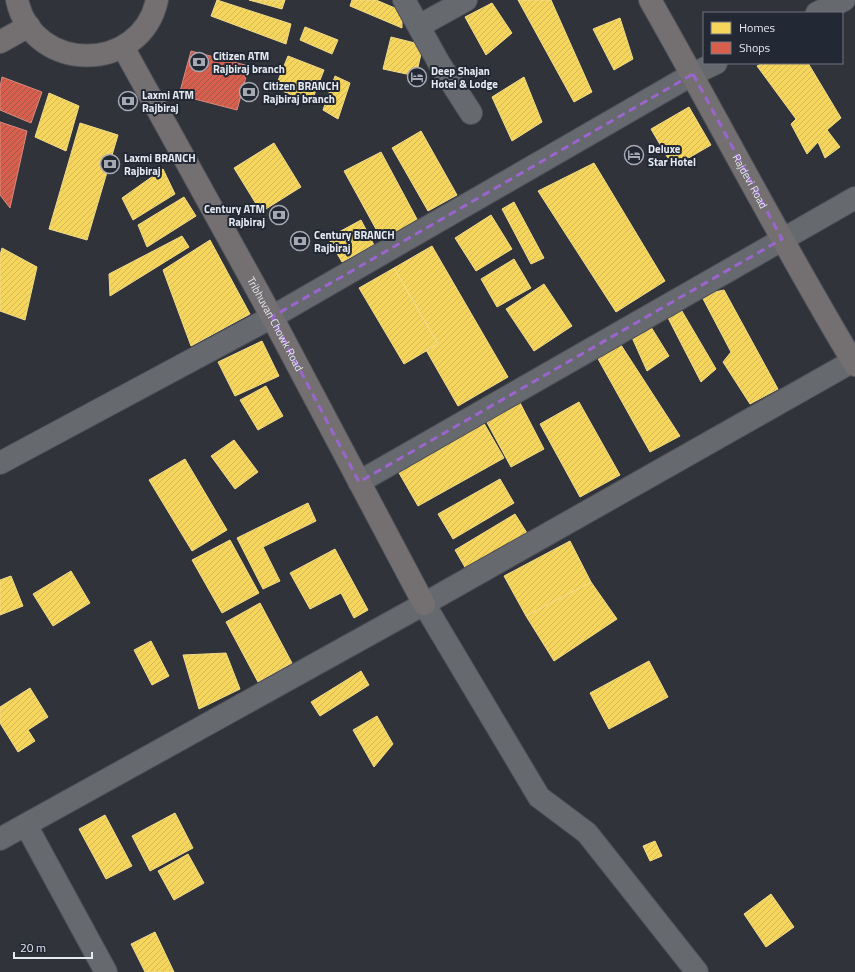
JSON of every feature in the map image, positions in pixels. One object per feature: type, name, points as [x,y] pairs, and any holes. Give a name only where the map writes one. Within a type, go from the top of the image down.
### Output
[{"type":"main road","points":[[17,0],[19,8],[29,26],[40,39],[55,49],[72,55],[90,56],[107,54],[123,47],[137,37],[148,23],[158,0]]},
{"type":"main road","name":"Rajdevi Road","points":[[650,0],[693,74],[782,239],[854,362]]},
{"type":"main road","points":[[0,42],[29,26]]},
{"type":"main road","name":"Tribhuvan Chowk Road","points":[[123,47],[272,317],[424,604]]},
{"type":"street","points":[[404,0],[418,26],[471,113]]},
{"type":"street","points":[[418,26],[466,0]]},
{"type":"street","points":[[819,12],[844,0]]},
{"type":"street","points":[[0,463],[272,317],[693,74],[714,64]]},
{"type":"street","points":[[359,482],[855,198]]},
{"type":"street","points":[[0,839],[424,604],[854,362]]},
{"type":"street","points":[[424,604],[539,797],[587,833],[697,972]]},
{"type":"street","points":[[26,825],[106,972]]},
{"type":"highlighted area","points":[[693,74],[782,239],[359,482],[272,317]]},
{"type":"building: Homes","points":[[217,0],[291,24],[286,44],[211,16]]},
{"type":"building: Homes","points":[[249,0],[285,0],[282,9]]},
{"type":"building: Homes","points":[[352,0],[376,0],[402,11],[402,28],[350,6]]},
{"type":"building: Homes","points":[[518,0],[551,0],[592,92],[574,102]]},
{"type":"building: Homes","points":[[492,3],[512,33],[486,55],[465,17]]},
{"type":"building: Homes","points":[[620,18],[633,59],[614,70],[593,29]]},
{"type":"building: Homes","points":[[305,27],[338,40],[332,54],[300,40]]},
{"type":"building: Homes","points":[[391,37],[423,45],[416,76],[383,69]]},
{"type":"building: Homes","points":[[288,56],[324,70],[311,103],[275,88]]},
{"type":"building: Homes","points":[[761,64],[809,64],[841,118],[827,130],[840,147],[825,158],[818,142],[807,154],[791,124],[796,119],[757,66]]},
{"type":"building: Homes","points":[[335,76],[350,83],[338,119],[323,110]]},
{"type":"building: Homes","points":[[524,77],[542,122],[512,141],[492,97]]},
{"type":"building: Homes","points":[[49,93],[79,106],[66,151],[35,137]]},
{"type":"building: Homes","points":[[689,107],[711,145],[673,167],[651,129]]},
{"type":"building: Homes","points":[[80,123],[118,135],[87,240],[49,229]]},
{"type":"building: Homes","points":[[421,131],[457,195],[428,211],[392,148]]},
{"type":"building: Homes","points":[[274,143],[301,187],[261,212],[234,168]]},
{"type":"building: Homes","points":[[381,152],[418,221],[382,240],[344,171]]},
{"type":"building: Homes","points":[[594,163],[665,281],[616,312],[538,191]]},
{"type":"building: Homes","points":[[163,169],[175,194],[133,220],[122,198]]},
{"type":"building: Homes","points":[[184,197],[196,216],[147,247],[138,225]]},
{"type":"building: Homes","points":[[514,202],[544,258],[531,264],[502,209]]},
{"type":"building: Homes","points":[[491,215],[512,249],[476,271],[455,238]]},
{"type":"building: Homes","points":[[361,220],[374,245],[342,262],[328,238]]},
{"type":"building: Homes","points":[[182,236],[189,247],[110,296],[109,274]]},
{"type":"building: Homes","points":[[210,240],[250,314],[191,346],[163,270]]},
{"type":"building: Homes","points":[[432,246],[508,377],[458,406],[426,350],[438,344],[394,268]]},
{"type":"building: Homes","points":[[2,248],[37,267],[25,320],[0,311],[0,255]]},
{"type":"building: Homes","points":[[514,259],[531,288],[497,307],[481,279]]},
{"type":"building: Homes","points":[[394,268],[438,344],[404,364],[359,288]]},
{"type":"building: Homes","points":[[544,284],[572,326],[534,351],[506,309]]},
{"type":"building: Homes","points":[[724,290],[778,389],[750,404],[723,362],[731,352],[701,295]]},
{"type":"building: Homes","points":[[679,306],[716,369],[701,382],[666,314]]},
{"type":"building: Homes","points":[[651,327],[669,356],[647,371],[630,333]]},
{"type":"building: Homes","points":[[262,341],[279,376],[235,396],[218,362]]},
{"type":"building: Homes","points":[[621,345],[680,436],[650,452],[597,357]]},
{"type":"building: Homes","points":[[266,386],[283,416],[258,430],[240,400]]},
{"type":"building: Homes","points":[[518,399],[544,449],[511,467],[484,417]]},
{"type":"building: Homes","points":[[579,402],[620,475],[580,497],[540,424]]},
{"type":"building: Homes","points":[[481,418],[504,458],[418,506],[395,466]]},
{"type":"building: Homes","points":[[234,440],[258,472],[235,489],[211,456]]},
{"type":"building: Homes","points":[[185,459],[227,530],[192,551],[149,480]]},
{"type":"building: Homes","points":[[500,479],[514,503],[453,539],[438,514]]},
{"type":"building: Homes","points":[[308,503],[316,521],[263,547],[280,581],[263,589],[237,538]]},
{"type":"building: Homes","points":[[515,514],[527,533],[466,569],[455,550]]},
{"type":"building: Homes","points":[[230,540],[259,593],[222,613],[192,560]]},
{"type":"building: Homes","points":[[570,541],[591,582],[526,616],[504,576]]},
{"type":"building: Homes","points":[[335,549],[368,610],[354,618],[341,593],[310,609],[290,573]]},
{"type":"building: Homes","points":[[71,571],[90,603],[53,626],[33,594]]},
{"type":"building: Homes","points":[[11,576],[23,606],[0,615],[0,580]]},
{"type":"building: Homes","points":[[591,582],[617,619],[554,661],[526,616]]},
{"type":"building: Homes","points":[[260,603],[292,663],[258,682],[226,622]]},
{"type":"building: Homes","points":[[151,641],[169,676],[152,685],[134,650]]},
{"type":"building: Homes","points":[[226,653],[240,689],[199,709],[183,655]]},
{"type":"building: Homes","points":[[649,661],[668,697],[609,729],[590,693]]},
{"type":"building: Homes","points":[[361,671],[369,685],[320,716],[311,702]]},
{"type":"building: Homes","points":[[30,688],[48,717],[28,730],[35,741],[18,752],[0,723],[0,707]]},
{"type":"building: Homes","points":[[377,716],[393,744],[374,767],[353,730]]},
{"type":"building: Homes","points":[[175,813],[193,848],[150,871],[132,836]]},
{"type":"building: Homes","points":[[105,815],[132,866],[106,879],[79,829]]},
{"type":"building: Homes","points":[[655,841],[662,856],[650,861],[643,846]]},
{"type":"building: Homes","points":[[188,854],[204,883],[174,900],[158,871]]},
{"type":"building: Homes","points":[[771,894],[794,927],[766,947],[744,914]]},
{"type":"building: Homes","points":[[155,932],[174,972],[145,972],[131,944]]},
{"type":"building: Shops","points":[[191,51],[249,66],[237,110],[179,95]]},
{"type":"building: Shops","points":[[2,77],[42,92],[31,123],[0,110],[0,87]]},
{"type":"building: Shops","points":[[0,122],[27,131],[10,208],[0,195]]},
{"type":"place","name":"Citizen ATM Rajbiraj branch","points":[[199,62]]},
{"type":"place","name":"Deep Shajan Hotel & Lodge","points":[[417,77]]},
{"type":"place","name":"Citizen BRANCH Rajbiraj branch","points":[[249,92]]},
{"type":"place","name":"Laxmi ATM Rajbiraj","points":[[128,101]]},
{"type":"place","name":"Deluxe Star Hotel","points":[[634,155]]},
{"type":"place","name":"Laxmi BRANCH Rajbiraj","points":[[110,164]]},
{"type":"place","name":"Century ATM Rajbiraj","points":[[279,215]]},
{"type":"place","name":"Century BRANCH Rajbiraj","points":[[300,241]]}]
